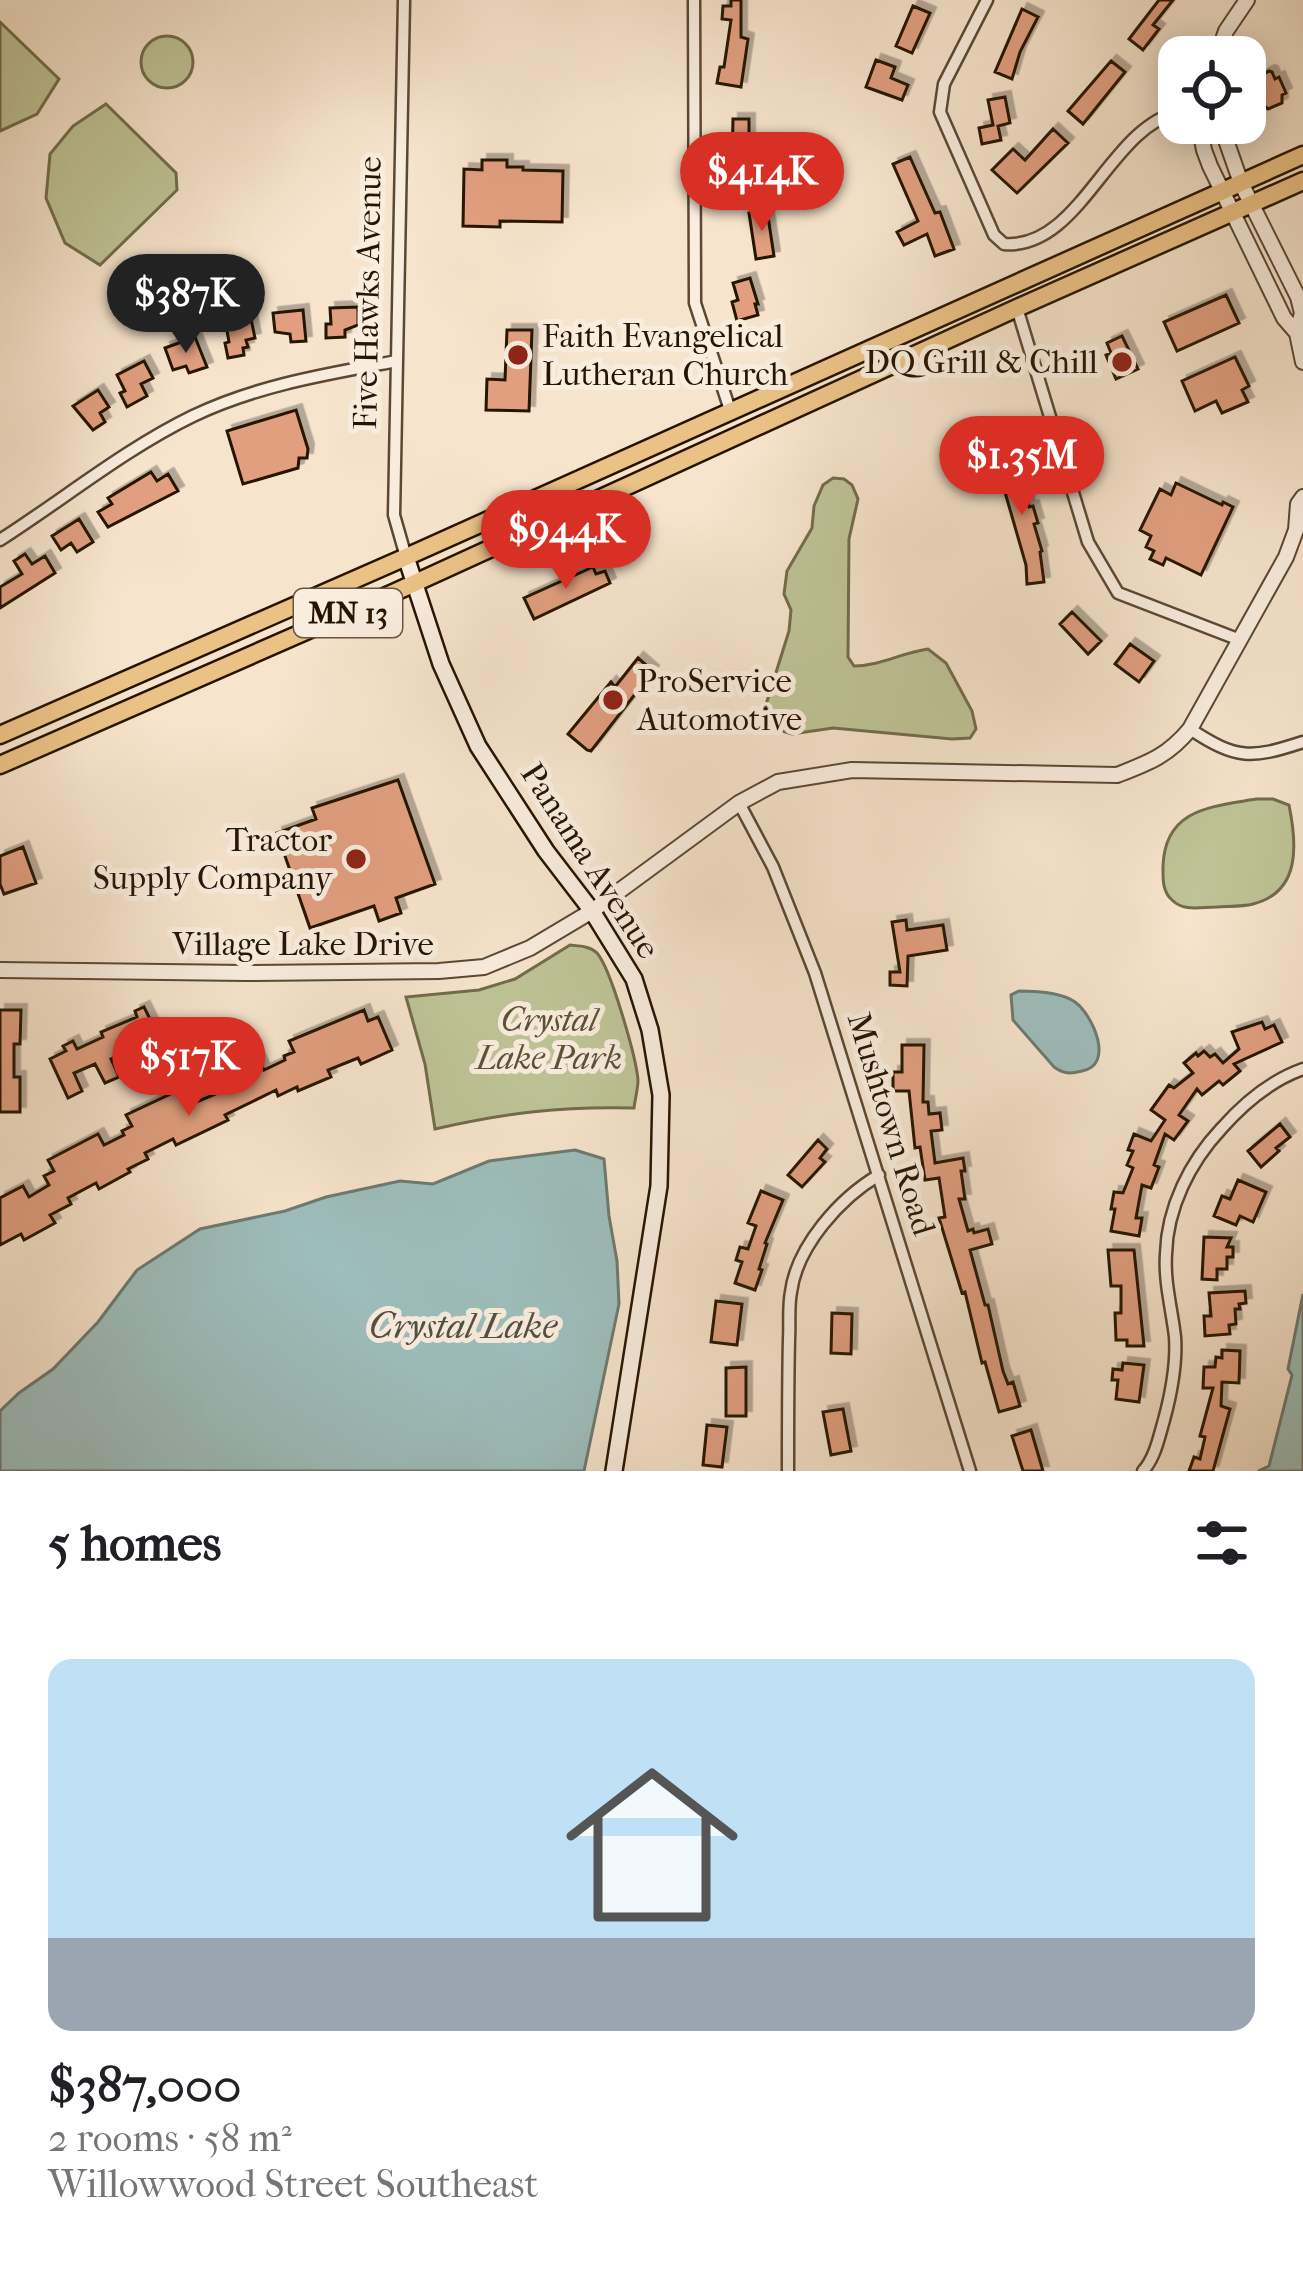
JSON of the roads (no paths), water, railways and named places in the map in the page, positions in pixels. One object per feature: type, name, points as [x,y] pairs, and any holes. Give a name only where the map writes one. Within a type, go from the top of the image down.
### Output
[{"type":"main road","name":"MN 13","points":[[0,735],[1303,155]]},
{"type":"main road","name":"MN 13","points":[[0,765],[414,584],[1303,181]]},
{"type":"main road","name":"Five Hawks Avenue","points":[[406,557],[414,584]]},
{"type":"main road","name":"Panama Avenue","points":[[414,584],[441,664],[478,746],[634,979],[650,1030],[661,1095],[659,1186],[614,1471]]},
{"type":"street","name":"Five Hawks Avenue","points":[[404,0],[394,515],[406,557]]},
{"type":"street","points":[[694,0],[695,303],[730,410]]},
{"type":"street","points":[[987,0],[944,84],[940,112],[994,235],[1004,244],[1027,242],[1070,213],[1133,137],[1158,120]]},
{"type":"street","points":[[1224,36],[1247,0]]},
{"type":"street","points":[[1203,144],[1284,317],[1297,333]]},
{"type":"street","points":[[1227,144],[1241,183],[1298,297],[1302,314],[1297,333],[1303,362]]},
{"type":"street","points":[[1017,308],[1088,542],[1118,593],[1240,640]]},
{"type":"street","points":[[0,540],[194,416],[292,380],[397,361]]},
{"type":"street","points":[[1303,497],[1298,504],[1300,526],[1286,557],[1190,729],[1225,751],[1245,755],[1303,742]]},
{"type":"street","name":"Village Lake Drive","points":[[0,970],[267,973],[484,967],[530,948],[592,911],[739,803],[778,782],[852,770],[1117,775],[1157,759],[1190,729]]},
{"type":"street","name":"Mushtown Road","points":[[739,803],[773,867],[815,973],[970,1471]]},
{"type":"street","points":[[1143,1471],[1158,1440],[1173,1377],[1175,1343],[1166,1252],[1181,1187],[1208,1142],[1233,1115],[1277,1082],[1303,1070]]},
{"type":"street","points":[[788,1471],[790,1291],[816,1235],[846,1200],[879,1175]]},
{"type":"water","points":[[1019,991],[1063,996],[1082,1008],[1098,1039],[1092,1067],[1071,1073],[1054,1067],[1013,1020],[1011,995]]},
{"type":"water","name":"Crystal Lake","points":[[575,1150],[604,1159],[619,1304],[584,1471],[0,1471],[0,1411],[53,1369],[98,1322],[137,1270],[200,1229],[400,1181],[433,1184],[489,1161]]},
{"type":"water","points":[[1303,1294],[1303,1471],[1258,1471],[1269,1466],[1292,1375],[1288,1369]]},
{"type":"place","name":"Faith Evangelical Lutheran Church","points":[[518,355]]},
{"type":"place","name":"DQ Grill & Chill","points":[[1122,362]]},
{"type":"place","name":"ProService Automotive","points":[[613,700]]},
{"type":"place","name":"Tractor Supply Company","points":[[356,859]]},
{"type":"park label","name":"Crystal Lake Park","points":[[549,1039]]}]
